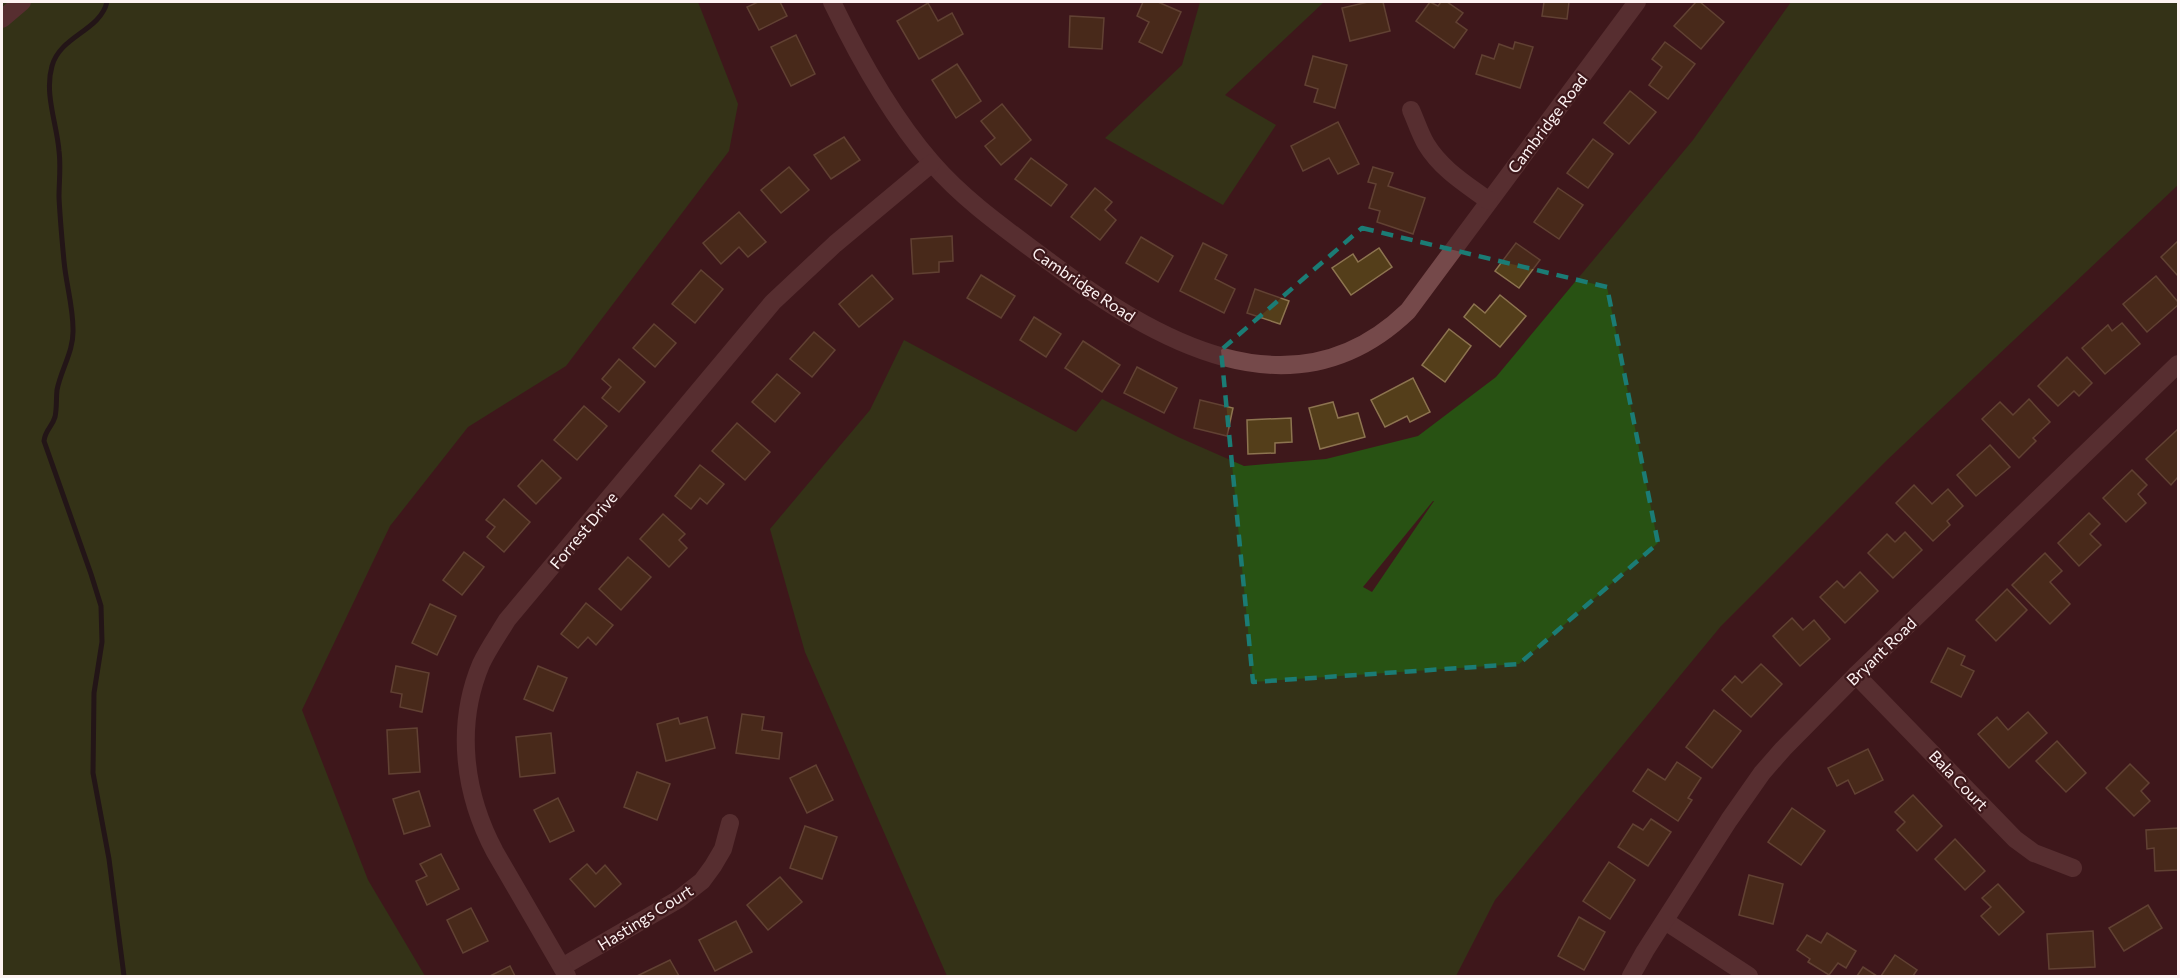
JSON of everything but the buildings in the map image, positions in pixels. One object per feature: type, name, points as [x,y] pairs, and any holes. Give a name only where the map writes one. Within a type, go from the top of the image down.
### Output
[{"type":"street","points":[[2,19],[22,2]]},
{"type":"street","name":"Cambridge Road","points":[[832,2],[868,70],[932,163],[996,222],[1083,287],[1117,309],[1165,335],[1198,350],[1243,363],[1266,366],[1300,365],[1336,357],[1373,341],[1392,327],[1408,311],[1637,2]]},
{"type":"street","points":[[1411,110],[1425,142],[1436,159],[1489,201]]},
{"type":"street","name":"Forrest Drive","points":[[565,972],[485,835],[470,788],[466,767],[466,726],[482,664],[507,620],[773,302],[835,243],[932,163]]},
{"type":"street","name":"Bryant Road","points":[[1631,976],[1762,772],[1805,725],[2178,364]]},
{"type":"street","name":"Bala Court","points":[[1856,675],[2015,839],[2034,852],[2073,868]]},
{"type":"street","name":"Hastings Court","points":[[565,972],[679,899],[702,881],[723,849],[730,823]]},
{"type":"street","points":[[1665,921],[1749,976]]},
{"type":"highlighted area","points":[[1362,228],[1607,287],[1658,543],[1519,664],[1253,682],[1221,350]]},
{"type":"green space","points":[[2,2],[698,2],[738,104],[729,151],[566,366],[468,427],[390,526],[302,710],[368,880],[425,976],[2,976]]},
{"type":"green space","points":[[1200,2],[1324,2],[1225,95],[1276,125],[1223,205],[1105,138],[1182,65]]},
{"type":"green space","points":[[1791,2],[2178,2],[2178,185],[1886,461],[1721,626],[1495,900],[1456,976],[947,976],[805,652],[770,529],[870,410],[904,340],[1076,432],[1102,399],[1178,437],[1244,466],[1326,459],[1418,436],[1496,377],[1693,140]],"holes":[[[1434,501],[1372,592],[1363,587]]]},
{"type":"waterway","points":[[107,2],[97,20],[63,47],[56,56],[50,77],[50,98],[60,157],[59,197],[73,337],[57,390],[55,417],[44,441],[101,606],[102,642],[94,693],[93,773],[109,859],[124,976]]}]
